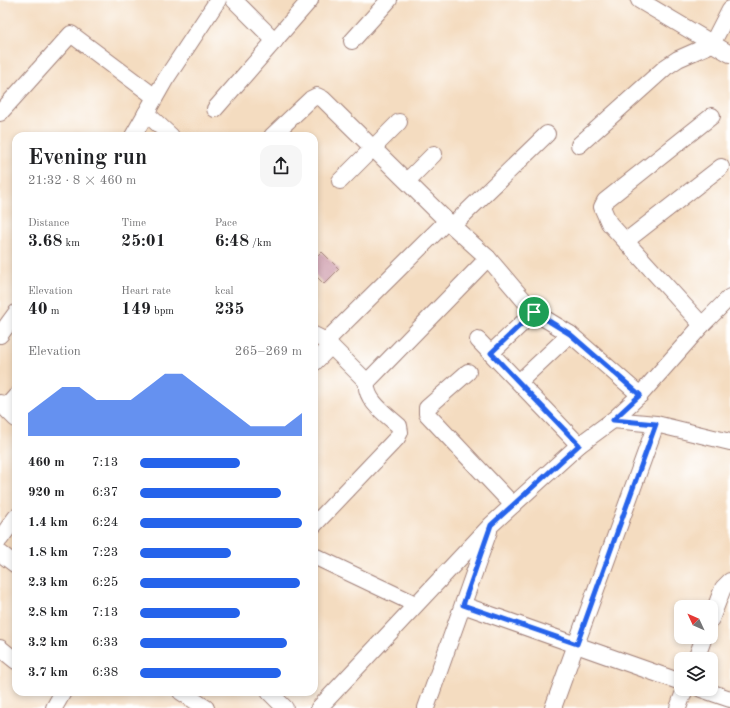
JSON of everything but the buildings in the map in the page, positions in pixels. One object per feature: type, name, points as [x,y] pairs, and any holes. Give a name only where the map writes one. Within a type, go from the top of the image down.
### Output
[{"type":"street","points":[[135,132],[155,97],[218,0]]},
{"type":"street","points":[[234,0],[274,41]]},
{"type":"street","points":[[215,110],[310,0]]},
{"type":"street","points":[[352,42],[389,0]]},
{"type":"street","points":[[639,0],[730,54]]},
{"type":"street","points":[[579,145],[666,67],[678,59],[712,44],[730,10]]},
{"type":"street","points":[[0,113],[71,34],[155,97]]},
{"type":"street","points":[[276,132],[311,99],[317,96],[332,107],[450,223],[488,258],[534,312],[570,334],[640,395]]},
{"type":"street","points":[[146,113],[167,132]]},
{"type":"street","points":[[702,325],[626,241],[605,216],[602,207],[605,201],[712,116]]},
{"type":"street","points":[[340,181],[399,122]]},
{"type":"street","points":[[318,353],[323,341],[547,134]]},
{"type":"street","points":[[407,181],[434,154]]},
{"type":"street","points":[[626,241],[721,167]]},
{"type":"street","points":[[318,521],[397,438],[400,432],[399,426],[369,396],[366,387],[367,382],[488,258]]},
{"type":"street","points":[[319,708],[415,604],[491,525],[579,445],[613,420],[640,395],[702,325],[730,297]]},
{"type":"street","points":[[491,353],[534,312]]},
{"type":"street","points":[[0,335],[12,318]]},
{"type":"street","points":[[519,382],[570,334]]},
{"type":"street","points":[[478,340],[579,445]]},
{"type":"street","points":[[323,341],[367,382]]},
{"type":"street","points":[[468,372],[427,408],[426,414],[513,506]]},
{"type":"street","points":[[613,420],[656,424],[730,442]]},
{"type":"street","points":[[553,708],[656,424]]},
{"type":"street","points":[[0,540],[12,523]]},
{"type":"street","points":[[426,708],[491,525]]},
{"type":"street","points":[[0,553],[12,562]]},
{"type":"street","points":[[318,558],[415,604]]},
{"type":"street","points":[[718,601],[723,588],[730,581]]},
{"type":"street","points":[[463,605],[674,679]]},
{"type":"street","points":[[0,648],[12,657]]},
{"type":"street","points":[[718,695],[730,699]]},
{"type":"street","points":[[187,696],[206,708]]},
{"type":"street","points":[[273,696],[285,708]]},
{"type":"street","points":[[678,708],[682,696]]},
{"type":"route","points":[[534,312],[563,328],[640,395],[613,420],[656,424],[577,644],[463,605],[491,525],[579,445],[491,353],[534,312]]}]
